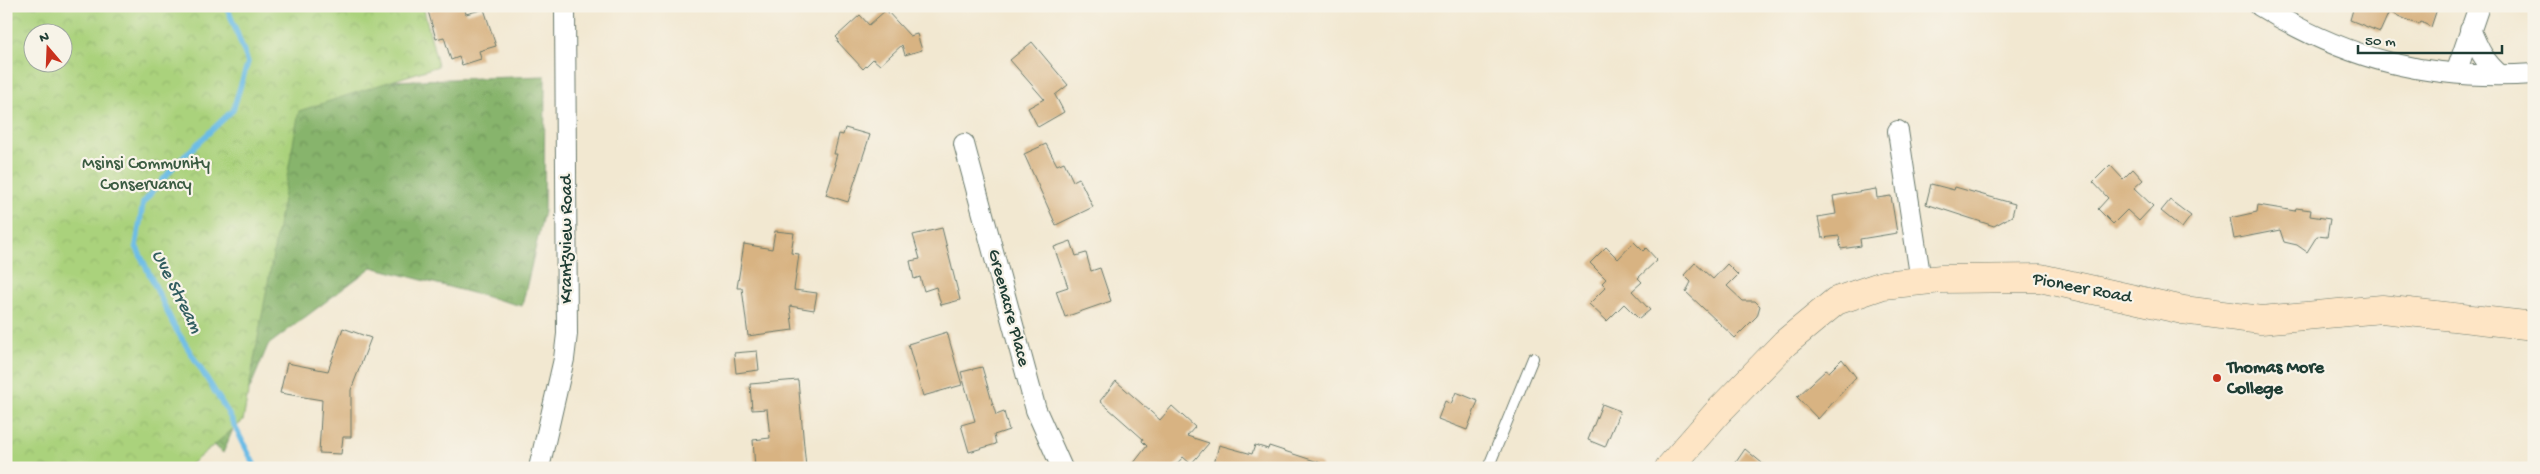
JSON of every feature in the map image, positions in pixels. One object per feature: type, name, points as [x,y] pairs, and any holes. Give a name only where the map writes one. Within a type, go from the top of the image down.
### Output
[{"type":"main road","name":"Pioneer Road","points":[[1669,468],[1717,413],[1785,343],[1836,301],[1883,285],[1921,281],[2040,278],[2183,310],[2261,320],[2382,308],[2534,326]]},
{"type":"street","name":"Krantzview Road","points":[[539,468],[564,359],[567,334],[565,6]]},
{"type":"street","points":[[2260,6],[2320,38],[2357,54],[2412,69],[2500,75],[2534,74]]},
{"type":"street","points":[[2456,73],[2479,6]]},
{"type":"street","points":[[2470,29],[2479,53],[2488,65],[2500,75]]},
{"type":"street","points":[[1898,132],[1921,281]]},
{"type":"street","name":"Greenacre Place","points":[[964,144],[1036,410],[1062,468]]},
{"type":"lane","points":[[1488,468],[1533,358]]},
{"type":"green space","name":"Msinsi Community Conservancy","points":[[6,6],[385,6],[390,81],[545,76],[544,211],[522,306],[372,267],[268,345],[223,453],[83,325]]},
{"type":"green space","name":"Msinsi Community Conservancy","points":[[6,6],[423,6],[438,66],[299,111],[243,421],[186,468],[6,468]]},
{"type":"building","points":[[443,6],[464,6],[466,14],[484,9],[496,46],[479,51],[481,59],[462,65],[459,57],[451,60],[444,37],[436,39],[428,11]]},
{"type":"building","points":[[2354,6],[2438,6],[2431,27],[2421,22],[2419,25],[2389,12],[2380,32],[2350,20]]},
{"type":"building","points":[[886,10],[910,36],[917,34],[922,50],[905,55],[902,45],[880,65],[873,59],[863,69],[837,41],[836,37],[860,15],[869,25]]},
{"type":"building","points":[[1032,42],[1068,85],[1055,95],[1064,112],[1038,127],[1028,108],[1044,99],[1010,60]]},
{"type":"building","points":[[845,128],[870,135],[848,202],[826,195],[836,164],[834,164],[837,154],[834,154],[839,134],[843,135]]},
{"type":"building","points":[[1046,144],[1057,165],[1064,162],[1073,181],[1079,178],[1093,207],[1056,225],[1024,154]]},
{"type":"building","points":[[2110,165],[2123,179],[2133,169],[2143,180],[2134,188],[2153,206],[2139,221],[2127,210],[2113,224],[2098,209],[2108,198],[2093,182]]},
{"type":"building","points":[[1931,184],[1954,190],[1955,187],[2015,204],[2012,216],[1994,226],[1926,204]]},
{"type":"building","points":[[1876,189],[1877,198],[1891,196],[1897,233],[1860,239],[1861,246],[1841,249],[1839,236],[1822,238],[1818,217],[1836,214],[1833,196]]},
{"type":"building","points":[[2170,200],[2191,216],[2182,228],[2161,211]]},
{"type":"building","points":[[2258,205],[2295,211],[2296,208],[2311,210],[2310,216],[2330,219],[2327,237],[2317,236],[2307,252],[2297,245],[2284,242],[2280,230],[2234,239],[2230,218],[2257,212]]},
{"type":"building","points":[[942,228],[960,300],[941,305],[936,287],[924,291],[920,277],[914,279],[910,261],[920,259],[913,235]]},
{"type":"building","points":[[775,231],[794,233],[791,253],[799,254],[794,290],[817,293],[814,310],[790,306],[793,330],[748,336],[742,288],[737,288],[744,244],[772,249]]},
{"type":"building","points":[[1071,241],[1076,256],[1086,253],[1091,271],[1100,268],[1111,301],[1065,317],[1056,291],[1068,287],[1054,247]]},
{"type":"building","points":[[1634,242],[1643,251],[1646,248],[1657,260],[1638,278],[1642,282],[1632,291],[1650,310],[1639,319],[1624,304],[1607,321],[1589,304],[1606,287],[1602,283],[1606,279],[1590,263],[1606,247],[1618,259]]},
{"type":"building","points":[[1695,263],[1713,279],[1727,264],[1738,275],[1727,286],[1743,301],[1755,301],[1760,306],[1757,316],[1735,338],[1686,292],[1691,282],[1684,275]]},
{"type":"building","points":[[343,328],[371,338],[351,390],[351,437],[343,437],[341,454],[319,453],[322,400],[280,393],[287,363],[328,371]]},
{"type":"building","points":[[947,332],[962,385],[923,396],[908,344]]},
{"type":"building","points":[[757,351],[759,370],[736,373],[734,353]]},
{"type":"building","points":[[1842,359],[1856,377],[1818,419],[1797,397],[1826,370],[1829,372]]},
{"type":"building","points":[[982,367],[996,415],[1004,412],[1009,430],[994,435],[996,444],[969,452],[961,425],[975,421],[961,372]]},
{"type":"building","points":[[798,380],[806,468],[755,468],[753,440],[770,438],[767,409],[752,410],[750,384]]},
{"type":"building","points":[[1116,381],[1160,420],[1172,406],[1195,427],[1187,436],[1209,443],[1191,464],[1183,457],[1173,468],[1130,468],[1147,446],[1142,441],[1143,439],[1100,401]]},
{"type":"building","points":[[1456,392],[1478,401],[1467,430],[1438,419],[1445,401],[1451,404]]},
{"type":"building","points":[[1602,404],[1620,411],[1605,447],[1588,440]]},
{"type":"building","points":[[1219,445],[1252,454],[1255,445],[1268,449],[1269,446],[1321,463],[1321,468],[1213,468]]},
{"type":"building","points":[[1745,449],[1768,468],[1732,468]]},
{"type":"waterway","name":"Uve Stream","points":[[224,6],[229,12],[248,62],[233,110],[177,163],[143,203],[136,246],[174,326],[227,411],[256,468]]},
{"type":"place","name":"Thomas More College","points":[[2217,378]]}]
